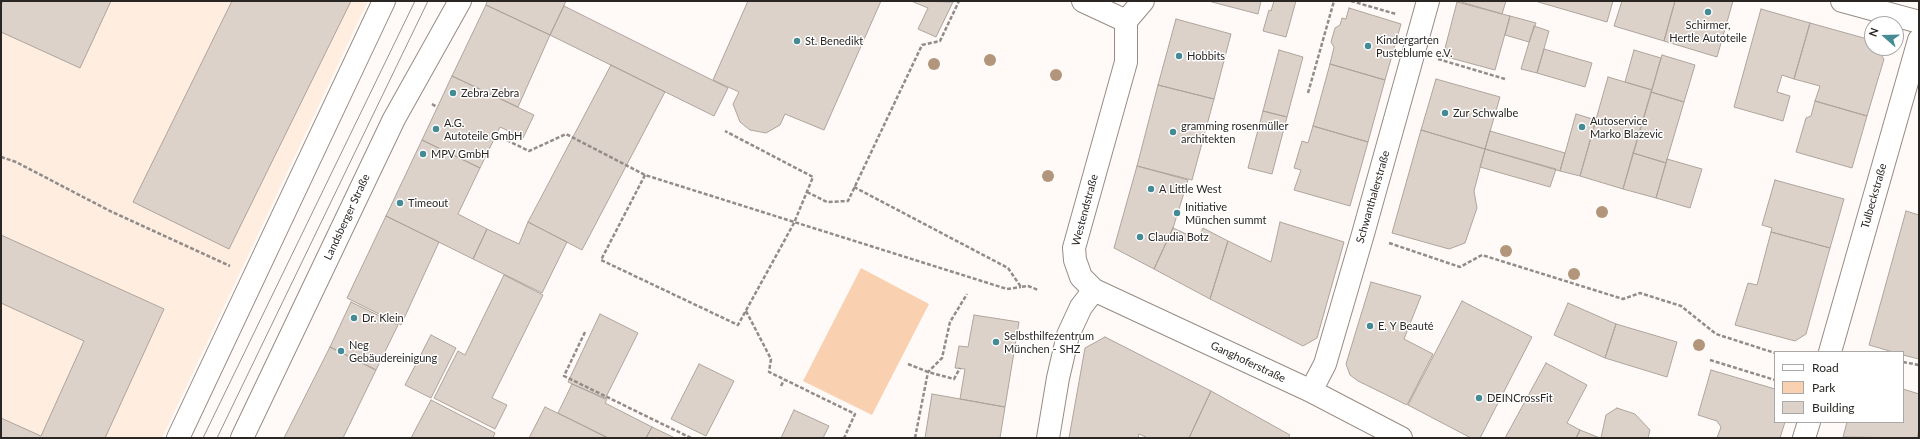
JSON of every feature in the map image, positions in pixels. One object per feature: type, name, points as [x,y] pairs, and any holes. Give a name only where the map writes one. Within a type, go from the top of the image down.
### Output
[{"type":"street","points":[[178,438],[384,1]]},
{"type":"street","name":"Landsberger Straße","points":[[242,438],[394,119],[460,1]]},
{"type":"street","points":[[1083,1],[1126,21],[1144,1]]},
{"type":"street","points":[[1842,1],[1919,22]]},
{"type":"street","name":"Schwanthalerstraße","points":[[1311,391],[1325,364],[1425,11]]},
{"type":"street","name":"Westendstraße","points":[[1094,290],[1081,277],[1075,260],[1074,248],[1126,62],[1126,21]]},
{"type":"street","name":"Tulbeckstraße","points":[[1830,351],[1919,40]]},
{"type":"street","points":[[1048,438],[1058,378],[1068,335],[1081,307],[1094,290]]},
{"type":"street","name":"Ganghoferstraße","points":[[1094,290],[1311,391],[1401,438]]},
{"type":"street","points":[[1804,438],[1809,423]]},
{"type":"path","points":[[807,192],[827,202],[848,201],[922,45],[940,41],[959,1]]},
{"type":"path","points":[[1308,94],[1334,1]]},
{"type":"path","points":[[1351,1],[1425,11]]},
{"type":"path","points":[[1442,60],[1505,79]]},
{"type":"path","points":[[645,175],[601,260],[738,325],[794,223],[813,177],[725,131]]},
{"type":"path","points":[[496,135],[529,151],[566,134],[645,175],[1007,289],[1028,286],[1038,290]]},
{"type":"path","points":[[1,157],[16,162],[110,211],[236,269]]},
{"type":"path","points":[[854,187],[1008,268],[1021,287]]},
{"type":"path","points":[[1363,234],[1460,267],[1482,255],[1623,298],[1640,293],[1681,306],[1716,334],[1774,353]]},
{"type":"path","points":[[915,438],[928,372],[942,358],[950,322],[967,294]]},
{"type":"path","points":[[746,311],[771,359],[769,372],[855,414],[844,438]]},
{"type":"path","points":[[585,332],[564,376],[691,438]]},
{"type":"path","points":[[1710,360],[1774,380]]},
{"type":"path","points":[[1904,362],[1919,365]]},
{"type":"path","points":[[908,364],[928,372],[954,379],[960,368]]},
{"type":"path","points":[[781,386],[784,380]]},
{"type":"shaded area","points":[[1,1],[368,1],[162,438],[1,438]]},
{"type":"green space","points":[[861,268],[929,304],[872,415],[803,381]]},
{"type":"building","points":[[3,1],[111,1],[80,68],[1,32],[1,5]]},
{"type":"building","points":[[232,1],[351,1],[229,249],[133,202]]},
{"type":"building","points":[[487,1],[566,1],[550,35],[486,5]]},
{"type":"building","name":"St. Benedikt","points":[[748,1],[881,1],[824,130],[785,114],[780,125],[766,133],[750,130],[740,122],[733,104],[739,92],[713,80]]},
{"type":"building","points":[[911,1],[953,2],[936,37],[918,29],[928,8]]},
{"type":"building","points":[[1208,1],[1261,1],[1258,14]]},
{"type":"building","points":[[1274,1],[1296,1],[1286,37],[1263,31],[1269,10],[1271,11]]},
{"type":"building","points":[[1458,1],[1506,1],[1502,14]]},
{"type":"building","points":[[1535,1],[1613,1],[1607,22]]},
{"type":"building","points":[[1622,1],[1675,1],[1664,41],[1614,26]]},
{"type":"building","points":[[1675,1],[1733,1],[1717,57],[1664,41]]},
{"type":"building","points":[[1457,2],[1510,16],[1495,70],[1443,56]]},
{"type":"building","points":[[486,5],[550,35],[518,107],[452,76]]},
{"type":"building","points":[[564,6],[728,88],[714,116],[550,35]]},
{"type":"building","points":[[1349,8],[1401,24],[1385,80],[1330,64],[1334,47],[1331,42],[1335,28],[1340,25],[1342,18],[1346,19]]},
{"type":"building","points":[[1761,9],[1810,23],[1794,79],[1782,75],[1777,92],[1790,96],[1783,121],[1734,107]]},
{"type":"building","points":[[1510,16],[1536,23],[1529,42],[1505,35]]},
{"type":"building","points":[[1176,19],[1231,34],[1214,99],[1158,85]]},
{"type":"building","points":[[1810,23],[1864,38],[1864,56],[1882,56],[1884,59],[1867,116],[1815,101],[1820,86],[1794,79]]},
{"type":"building","points":[[1534,26],[1549,31],[1537,73],[1521,69]]},
{"type":"building","points":[[1544,49],[1592,63],[1585,87],[1537,73]]},
{"type":"building","points":[[1279,50],[1303,57],[1287,117],[1263,111]]},
{"type":"building","points":[[1634,50],[1661,58],[1652,90],[1625,82]]},
{"type":"building","points":[[1662,55],[1695,65],[1684,102],[1651,92]]},
{"type":"building","points":[[1330,64],[1385,80],[1368,142],[1313,126]]},
{"type":"building","points":[[611,65],[665,92],[582,250],[528,222]]},
{"type":"building","points":[[452,76],[534,115],[523,138],[500,127],[480,168],[422,140]]},
{"type":"building","points":[[1608,77],[1652,90],[1623,189],[1580,176]]},
{"type":"building","points":[[1436,79],[1500,97],[1485,149],[1421,130]]},
{"type":"building","points":[[1158,85],[1214,99],[1192,180],[1137,166]]},
{"type":"building","points":[[1651,92],[1684,102],[1666,163],[1633,153]]},
{"type":"building","points":[[1815,101],[1867,116],[1852,168],[1796,152],[1806,118],[1811,116]]},
{"type":"building","points":[[1263,111],[1287,117],[1272,174],[1248,168]]},
{"type":"building","points":[[1576,114],[1596,120],[1580,176],[1560,171]]},
{"type":"building","points":[[1313,126],[1368,142],[1350,206],[1294,190],[1301,170],[1294,168],[1302,141],[1308,143]]},
{"type":"building","points":[[1421,130],[1485,149],[1474,191],[1477,208],[1465,243],[1449,249],[1392,233]]},
{"type":"building","points":[[1490,131],[1565,153],[1560,171],[1485,149]]},
{"type":"building","points":[[422,140],[480,168],[458,214],[487,229],[473,259],[386,216]]},
{"type":"building","points":[[1485,149],[1556,169],[1550,187],[1480,167]]},
{"type":"building","points":[[1633,153],[1666,163],[1656,198],[1623,189]]},
{"type":"building","points":[[1667,159],[1702,169],[1690,208],[1656,198]]},
{"type":"building","points":[[1137,166],[1188,180],[1173,228],[1154,269],[1114,248]]},
{"type":"building","points":[[1775,180],[1844,199],[1830,248],[1771,232],[1772,228],[1762,225]]},
{"type":"building","points":[[1906,211],[1919,215],[1919,359],[1904,355],[1904,351],[1890,351],[1869,345]]},
{"type":"building","points":[[386,216],[439,242],[401,325],[347,298]]},
{"type":"building","points":[[528,222],[567,242],[542,293],[473,259],[487,229],[519,244]]},
{"type":"building","points":[[1280,222],[1344,242],[1317,338],[1303,346],[1210,299],[1228,241],[1271,262]]},
{"type":"building","points":[[1173,228],[1197,239],[1203,228],[1228,241],[1210,299],[1154,269]]},
{"type":"building","points":[[1771,232],[1830,248],[1806,334],[1795,341],[1735,325],[1748,283],[1757,285]]},
{"type":"building","points":[[1,235],[164,309],[105,438],[1,438],[1,418],[41,436],[84,341],[1,303]]},
{"type":"building","points":[[504,275],[543,295],[492,398],[507,405],[495,429],[434,398],[458,351],[465,355]]},
{"type":"building","points":[[1371,282],[1421,296],[1404,339],[1433,354],[1407,405],[1358,381],[1350,375],[1346,364]]},
{"type":"building","points":[[1462,301],[1532,337],[1480,438],[1471,438],[1408,405]]},
{"type":"building","points":[[351,302],[398,325],[376,370],[330,347]]},
{"type":"building","points":[[1568,303],[1616,324],[1605,358],[1554,335]]},
{"type":"building","points":[[600,314],[638,333],[605,399],[568,382]]},
{"type":"building","points":[[974,315],[1019,322],[1005,407],[960,399],[965,369],[955,368],[959,346],[968,347]]},
{"type":"building","points":[[1616,324],[1677,342],[1667,377],[1605,358]]},
{"type":"building","points":[[431,335],[456,348],[431,398],[405,385]]},
{"type":"building","points":[[1105,337],[1211,391],[1189,438],[1148,438],[1139,434],[1138,438],[1069,438],[1085,348]]},
{"type":"building","points":[[330,347],[376,370],[343,438],[284,438]]},
{"type":"building","points":[[1546,363],[1587,385],[1567,423],[1580,430],[1576,438],[1505,438]]},
{"type":"building","points":[[699,364],[734,381],[706,436],[671,419]]},
{"type":"building","points":[[1711,370],[1774,389],[1774,423],[1785,423],[1780,438],[1717,438],[1721,427],[1717,421],[1698,415]]},
{"type":"building","points":[[572,384],[607,399],[605,403],[652,427],[646,438],[608,438],[558,413]]},
{"type":"building","points":[[1904,389],[1919,394],[1919,430],[1917,438],[1843,437],[1847,423],[1904,423]]},
{"type":"building","points":[[1211,391],[1290,435],[1288,438],[1189,438]]},
{"type":"building","points":[[932,394],[1005,407],[1000,438],[925,438]]},
{"type":"building","points":[[431,400],[495,433],[493,438],[411,438]]},
{"type":"building","points":[[545,407],[592,430],[608,438],[529,438]]},
{"type":"building","points":[[1617,408],[1635,414],[1650,430],[1648,438],[1601,438],[1606,415]]},
{"type":"building","points":[[794,410],[829,426],[823,438],[781,438]]},
{"type":"building","points":[[652,427],[675,438],[646,438]]},
{"type":"building","points":[[1580,430],[1600,438],[1576,438]]},
{"type":"tram line","points":[[203,438],[415,1]]},
{"type":"tram line","points":[[217,438],[428,1]]},
{"type":"place","name":"Schirmer, Hertle Autoteile","points":[[1708,12]]},
{"type":"place","name":"St. Benedikt","points":[[797,41]]},
{"type":"place","name":"Kindergarten Pusteblume e.V.","points":[[1368,46]]},
{"type":"place","name":"Hobbits","points":[[1179,56]]},
{"type":"place","name":"Zebra Zebra","points":[[453,93]]},
{"type":"place","name":"Zur Schwalbe","points":[[1445,113]]},
{"type":"place","name":"Autoservice Marko Blazevic","points":[[1582,127]]},
{"type":"place","name":"A.G. Autoteile GmbH","points":[[436,129]]},
{"type":"place","name":"gramming rosenmüller architekten","points":[[1173,132]]},
{"type":"place","name":"MPV GmbH","points":[[423,154]]},
{"type":"place","name":"A Little West","points":[[1151,189]]},
{"type":"place","name":"Timeout","points":[[400,203]]},
{"type":"place","name":"Initiative München summt","points":[[1177,213]]},
{"type":"place","name":"Claudia Botz","points":[[1140,237]]},
{"type":"place","name":"Dr. Klein","points":[[354,318]]},
{"type":"place","name":"E. Y Beauté","points":[[1370,326]]},
{"type":"place","name":"Selbsthilfezentrum München - SHZ","points":[[996,342]]},
{"type":"place","name":"Neg Gebäudereinigung","points":[[341,351]]},
{"type":"place","name":"DEINCrossFit","points":[[1479,398]]}]
